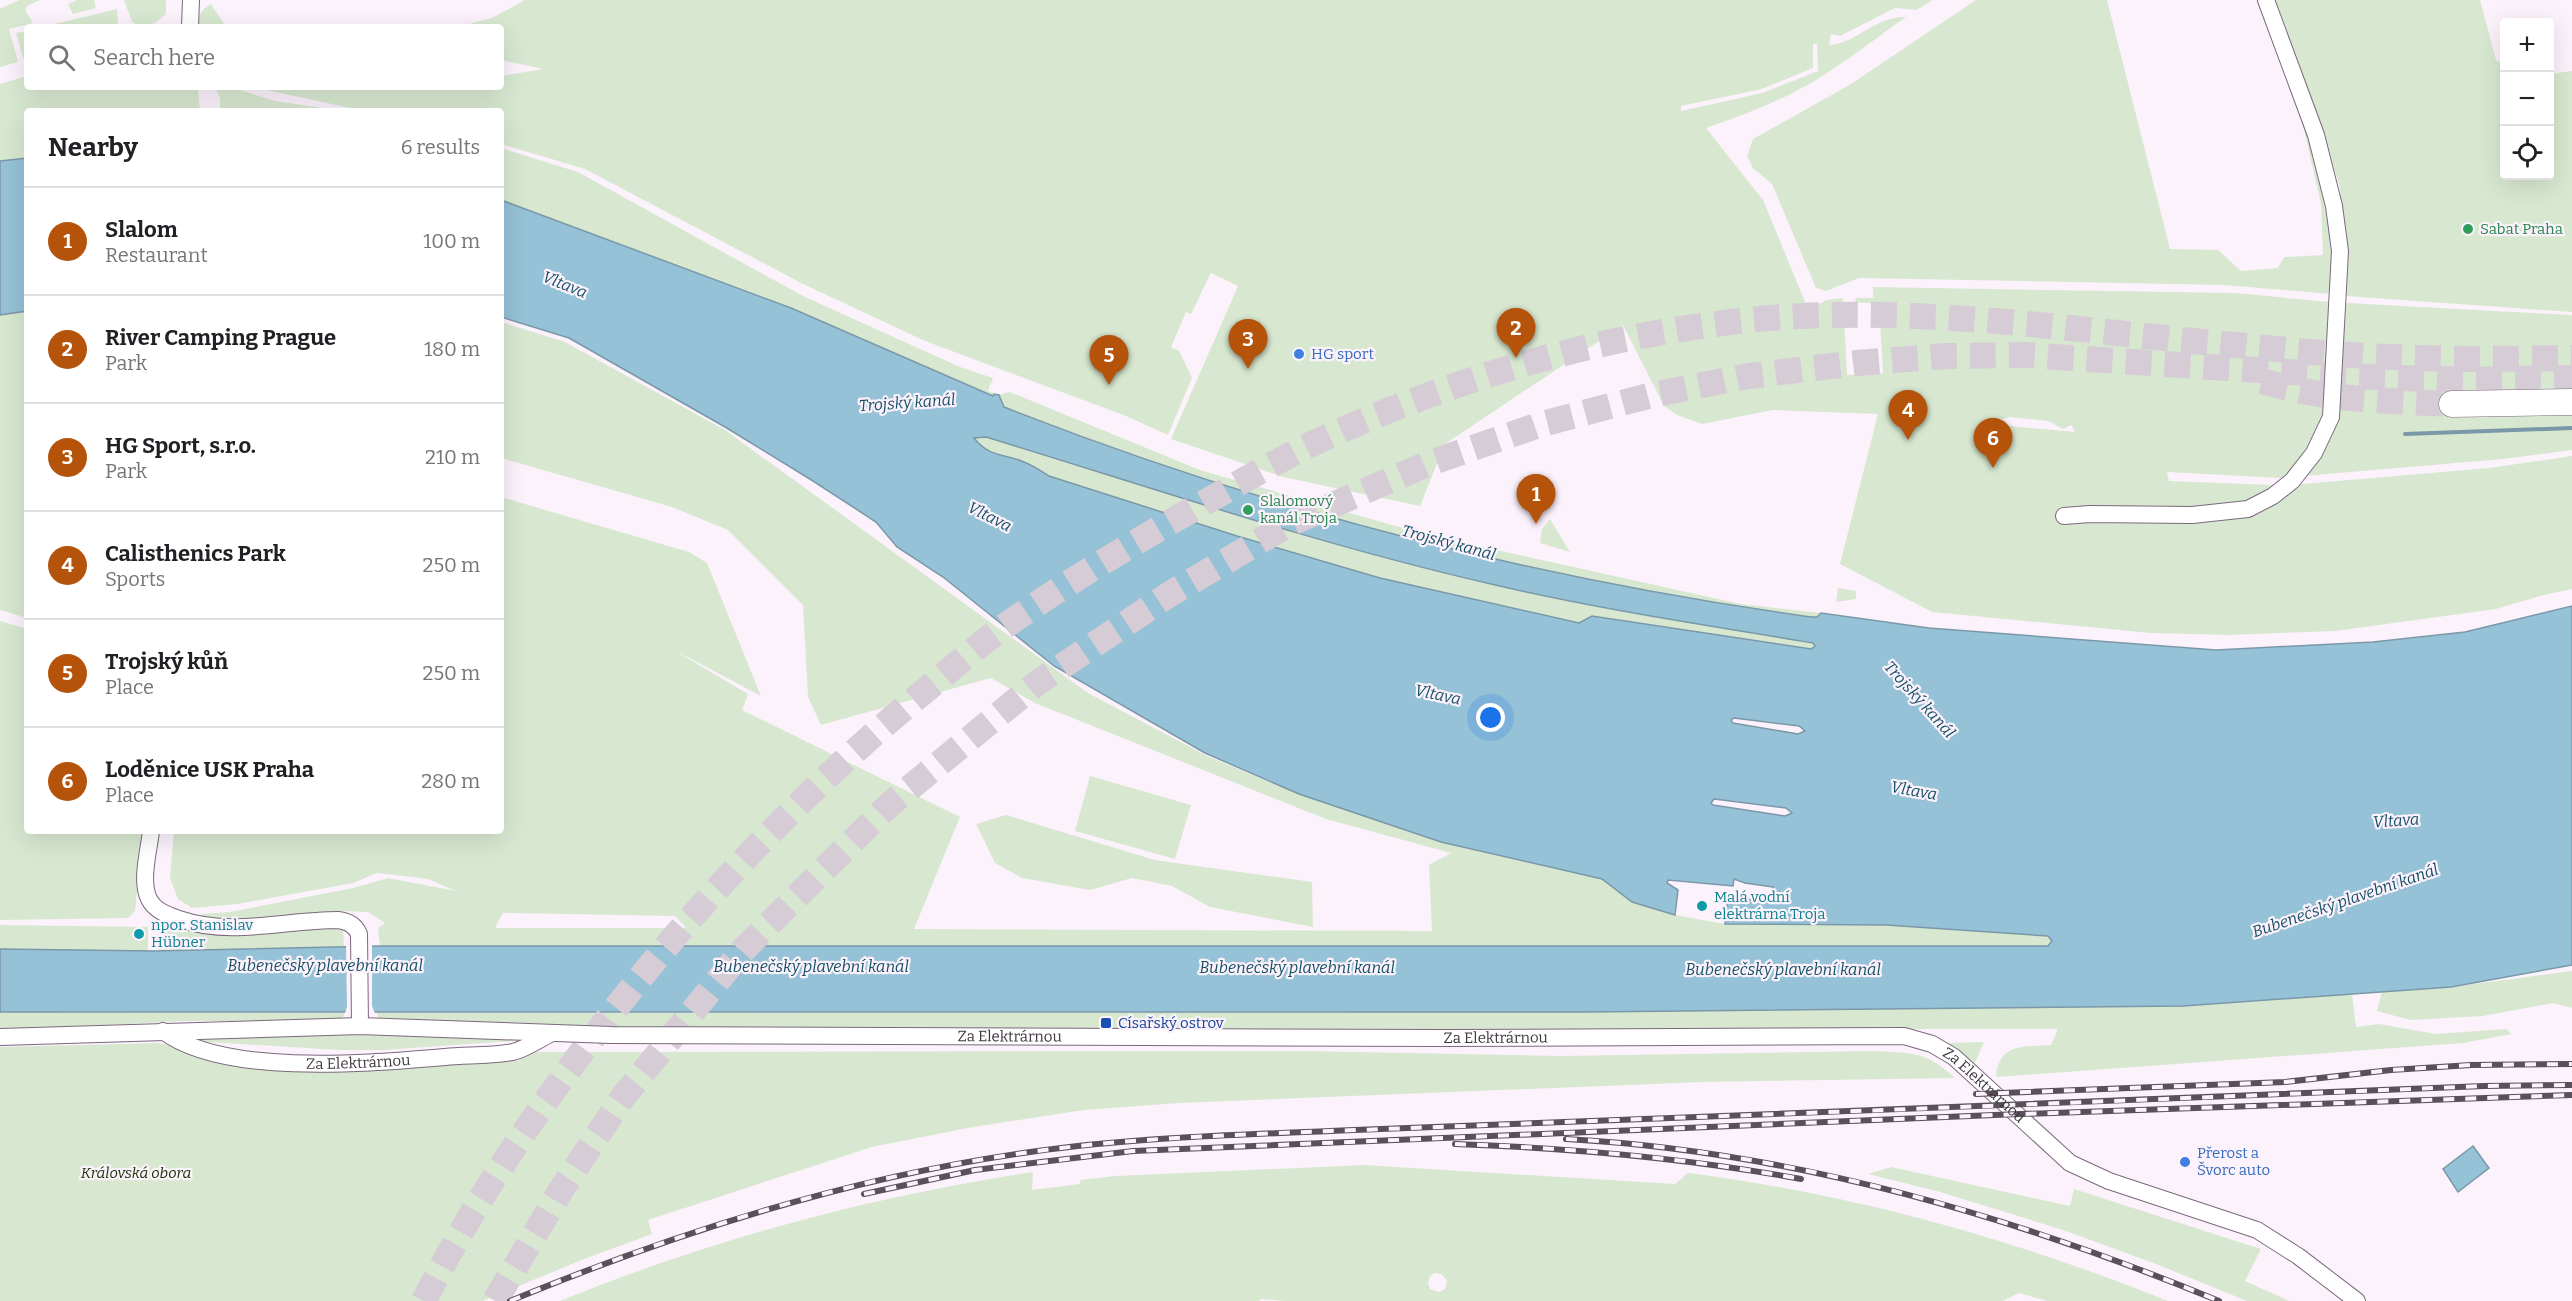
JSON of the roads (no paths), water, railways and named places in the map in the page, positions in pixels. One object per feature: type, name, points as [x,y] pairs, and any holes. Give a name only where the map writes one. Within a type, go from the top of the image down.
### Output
[{"type":"highway","points":[[2452,404],[2572,402]]},
{"type":"street","points":[[190,24],[191,0]]},
{"type":"street","points":[[2064,516],[2181,515],[2222,513],[2248,508],[2273,496],[2292,481],[2314,453],[2331,417],[2340,251],[2334,206],[2316,135],[2266,0]]},
{"type":"street","points":[[151,834],[147,894],[153,905],[168,915],[199,925],[236,928],[338,920],[352,924],[359,934],[360,1023]]},
{"type":"street","name":"Za Elektrárnou","points":[[0,1037],[360,1023],[611,1035],[1442,1038],[1904,1036],[1932,1044],[1954,1057],[2070,1163],[2109,1181],[2257,1230],[2298,1256],[2357,1301]]},
{"type":"street","name":"Za Elektrárnou","points":[[163,1031],[180,1042],[222,1054],[285,1063],[344,1064],[515,1052],[553,1032]]},
{"type":"water","points":[[24,158],[24,311],[0,315],[0,161]]},
{"type":"water","points":[[504,201],[791,308],[993,396],[994,394],[999,395],[1004,407],[1102,444],[1201,478],[1402,536],[1503,561],[1605,582],[1811,617],[1817,617],[1821,613],[1929,628],[2216,650],[2373,642],[2465,632],[2572,606],[2572,965],[2451,987],[2183,1006],[1586,1012],[0,1012],[0,949],[154,951],[380,946],[2048,946],[2052,941],[2048,936],[1886,925],[1725,924],[1728,896],[1771,903],[1778,901],[1782,894],[1772,893],[1773,887],[1734,879],[1733,886],[1668,880],[1667,883],[1678,890],[1675,915],[1632,902],[1602,879],[1441,842],[1299,794],[1205,753],[1054,666],[943,577],[897,547],[876,522],[725,427],[569,338],[504,318]],"holes":[[[986,437],[1363,552],[1491,584],[1652,616],[1813,643],[1815,646],[1811,649],[1592,616],[1579,623],[1380,578],[1237,536],[1049,476],[1027,463],[991,452],[974,438]],[[1734,718],[1799,726],[1805,731],[1798,734],[1733,723],[1731,720]],[[1714,799],[1786,808],[1792,813],[1785,816],[1713,805],[1711,803]]]},
{"type":"water","points":[[2473,1146],[2489,1168],[2458,1192],[2443,1169]]},
{"type":"waterway","points":[[2405,434],[2572,428]]},
{"type":"tunnel","points":[[424,1301],[465,1226],[511,1152],[612,1013],[720,886],[837,767],[973,651],[1015,619],[1143,538],[1256,473],[1318,441],[1430,395],[1545,358],[1664,332],[1784,317],[1836,315],[1941,317],[2368,356],[2444,359],[2572,358]]},
{"type":"tunnel","points":[[495,1301],[561,1190],[623,1097],[742,951],[889,805],[1037,683],[1170,594],[1289,524],[1427,464],[1542,424],[1652,395],[1749,376],[1857,363],[1947,356],[2025,355],[2368,377],[2469,380],[2572,378]]},
{"type":"tunnel","points":[[2262,381],[2332,396],[2452,404]]},
{"type":"railway","points":[[1976,1094],[2285,1082],[2391,1070],[2471,1065],[2572,1064]]},
{"type":"railway","points":[[510,1301],[701,1230],[831,1192],[963,1163],[1067,1147],[1142,1140],[1255,1134],[2484,1086],[2572,1085]]},
{"type":"railway","points":[[864,1194],[975,1170],[1133,1151],[1994,1115],[2572,1095]]},
{"type":"railway","points":[[1566,1139],[1650,1146],[1734,1157],[1899,1192],[2061,1241],[2219,1301]]},
{"type":"railway","points":[[1455,1144],[1629,1155],[1715,1165],[1801,1179]]},
{"type":"place","name":"Sabat Praha","points":[[2468,229]]},
{"type":"place","name":"HG sport","points":[[1299,354]]},
{"type":"place","name":"River Camping Prague","points":[[1516,358]]},
{"type":"place","name":"HG Sport, s.r.o.","points":[[1248,369]]},
{"type":"place","name":"Trojský kůň","points":[[1109,385]]},
{"type":"place","name":"Calisthenics Park","points":[[1908,440]]},
{"type":"place","name":"Loděnice USK Praha","points":[[1993,468]]},
{"type":"place","name":"Slalomový kanál Troja","points":[[1248,510]]},
{"type":"place","name":"Slalom","points":[[1536,524]]},
{"type":"place","name":"Malá vodní elektrárna Troja","points":[[1702,906]]},
{"type":"place","name":"npor. Stanislav Hübner","points":[[139,934]]},
{"type":"place","name":"Císařský ostrov","points":[[1106,1023]]},
{"type":"place","name":"Přerost a Švorc auto","points":[[2185,1162]]},
{"type":"water label","name":"Vltava","points":[[565,284]]},
{"type":"water label","name":"Trojský kanál","points":[[907,402]]},
{"type":"water label","name":"Vltava","points":[[990,516]]},
{"type":"water label","name":"Trojský kanál","points":[[1449,542]]},
{"type":"water label","name":"Vltava","points":[[1438,694]]},
{"type":"water label","name":"Trojský kanál","points":[[1920,699]]},
{"type":"water label","name":"Vltava","points":[[1914,790]]},
{"type":"water label","name":"Vltava","points":[[2396,820]]},
{"type":"water label","name":"Bubenečský plavební kanál","points":[[2345,900]]},
{"type":"water label","name":"Bubenečský plavební kanál","points":[[325,965]]},
{"type":"water label","name":"Bubenečský plavební kanál","points":[[811,966]]},
{"type":"water label","name":"Bubenečský plavební kanál","points":[[1297,967]]},
{"type":"water label","name":"Bubenečský plavební kanál","points":[[1783,969]]},
{"type":"park label","name":"Královská obora","points":[[136,1173]]}]
